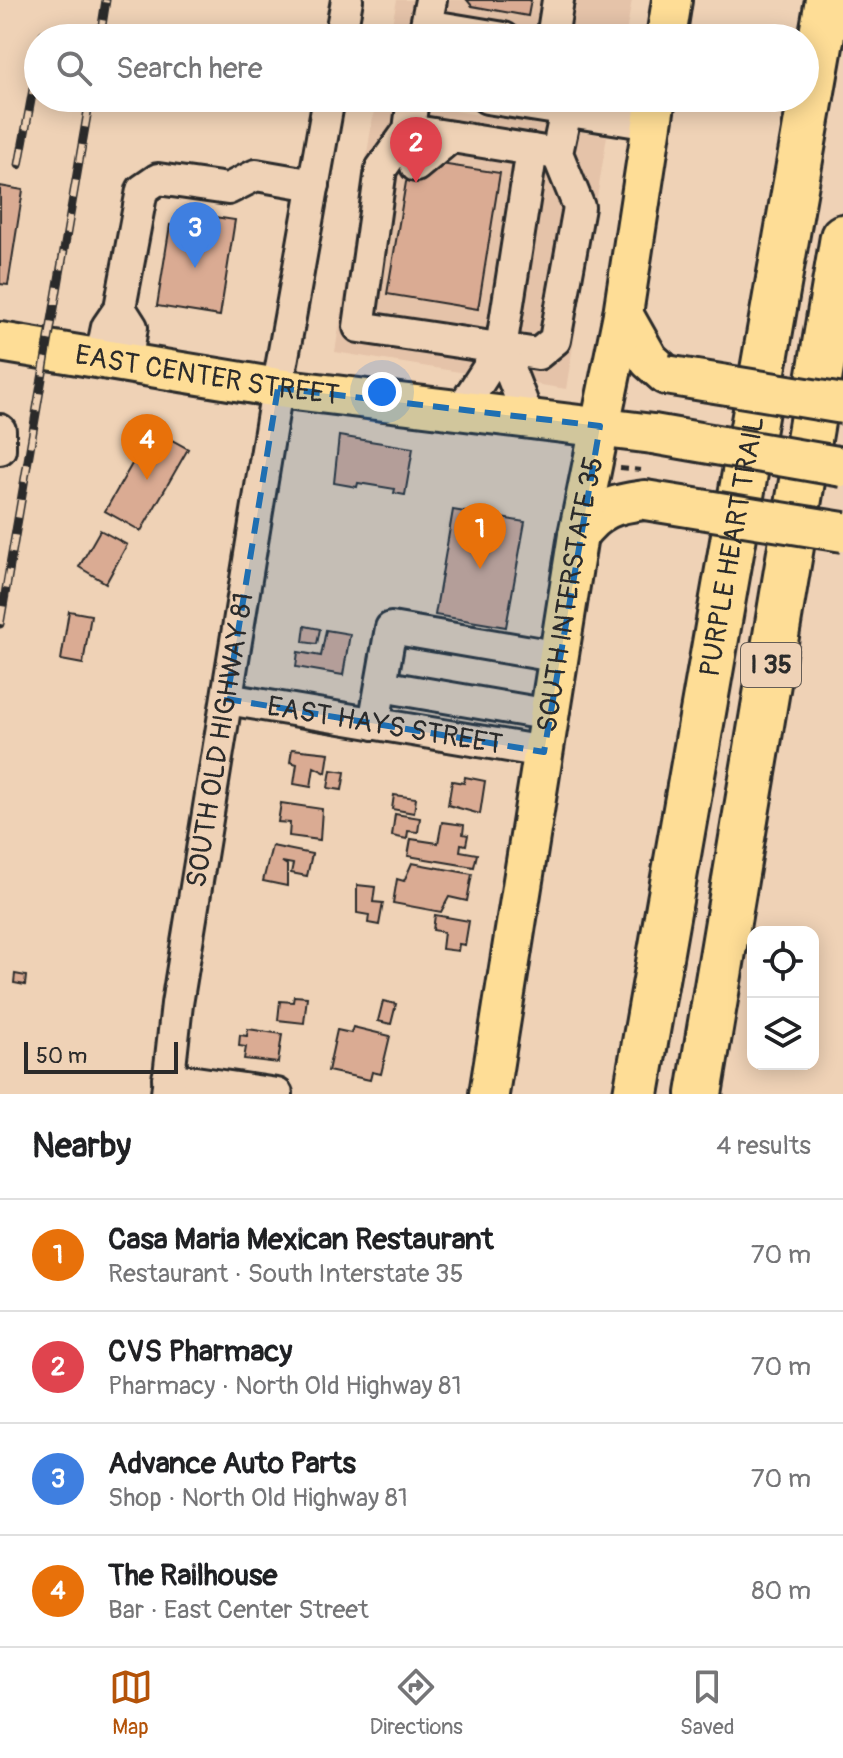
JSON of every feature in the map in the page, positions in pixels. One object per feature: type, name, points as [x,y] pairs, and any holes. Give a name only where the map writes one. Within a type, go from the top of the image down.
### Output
[{"type":"highway","name":"PURPLE HEART TRAIL","points":[[819,51],[828,0]]},
{"type":"highway","name":"PURPLE HEART TRAIL","points":[[636,1094],[808,112]]},
{"type":"highway","name":"PURPLE HEART TRAIL","points":[[699,1094],[843,237]]},
{"type":"main road","points":[[668,24],[672,0]]},
{"type":"main road","name":"SOUTH INTERSTATE 35","points":[[489,1094],[578,535],[623,314],[653,112]]},
{"type":"main road","points":[[623,314],[649,360],[666,375],[843,404]]},
{"type":"main road","name":"EAST CENTER STREET","points":[[0,342],[278,388],[600,426],[649,468],[843,467]]},
{"type":"main road","points":[[578,535],[594,514],[620,503],[649,468],[843,532]]},
{"type":"street","points":[[343,24],[347,0]]},
{"type":"street","points":[[426,24],[431,0]]},
{"type":"street","points":[[554,24],[558,0]]},
{"type":"street","name":"SOUTH OLD HIGHWAY 81","points":[[168,1086],[227,699],[327,112]]},
{"type":"street","points":[[409,130],[545,152],[579,207],[555,340],[538,354],[359,327],[381,169],[409,130],[411,112]]},
{"type":"street","points":[[461,410],[501,348],[545,152],[548,112]]},
{"type":"street","points":[[370,248],[381,232],[389,187],[451,137]]},
{"type":"street","points":[[113,363],[132,327],[120,308],[142,190],[149,182],[158,179],[228,189],[256,175],[314,185]]},
{"type":"street","points":[[501,348],[528,417]]},
{"type":"street","points":[[0,430],[0,449]]},
{"type":"street","points":[[374,724],[391,628],[560,657]]},
{"type":"street","points":[[381,686],[550,715]]},
{"type":"street","name":"EAST HAYS STREET","points":[[227,699],[544,752]]},
{"type":"street","points":[[168,1086],[277,1094]]},
{"type":"path","points":[[620,468],[649,468]]},
{"type":"highlighted area","points":[[278,388],[600,426],[544,752],[227,699]]},
{"type":"shaded area","points":[[397,0],[632,0],[628,24],[392,24]]},
{"type":"shaded area","points":[[374,112],[461,112],[607,136],[566,389],[335,352]]},
{"type":"building","points":[[467,0],[531,0],[528,16],[472,6]]},
{"type":"building","points":[[434,163],[500,173],[478,309],[387,294],[406,182]]},
{"type":"building","points":[[0,186],[23,190],[8,285],[0,284]]},
{"type":"building","points":[[208,216],[235,220],[220,316],[157,306],[170,225],[206,230]]},
{"type":"building","points":[[152,429],[188,449],[141,531],[105,511]]},
{"type":"building","points":[[339,436],[413,448],[405,495],[394,493],[395,489],[334,483]]},
{"type":"building","points":[[453,510],[525,522],[506,627],[435,615]]},
{"type":"building","points":[[100,530],[127,545],[106,583],[79,567]]},
{"type":"building","points":[[69,611],[91,615],[83,664],[61,660]]},
{"type":"building","points":[[305,626],[320,629],[317,644],[303,642]]},
{"type":"building","points":[[326,630],[350,634],[343,675],[296,667],[298,652],[321,656]]},
{"type":"building","points":[[292,749],[329,753],[326,773],[314,767],[311,787],[294,784],[297,764],[290,762]]},
{"type":"building","points":[[331,770],[345,772],[342,790],[328,788]]},
{"type":"building","points":[[465,777],[485,781],[480,814],[448,805],[452,781],[464,783]]},
{"type":"building","points":[[394,795],[416,798],[414,813],[392,809]]},
{"type":"building","points":[[281,803],[322,809],[320,840],[289,836],[290,823],[278,822]]},
{"type":"building","points":[[395,814],[420,818],[418,832],[408,831],[407,839],[392,836]]},
{"type":"building","points":[[442,822],[464,825],[463,834],[468,835],[466,845],[461,844],[460,851],[477,854],[474,867],[408,856],[411,839],[438,843]]},
{"type":"building","points":[[272,846],[312,854],[307,876],[291,873],[293,864],[282,862],[287,865],[287,886],[263,881]]},
{"type":"building","points":[[412,863],[472,874],[467,901],[449,897],[441,912],[393,903],[397,879],[404,881]]},
{"type":"building","points":[[357,885],[375,887],[373,902],[383,903],[379,925],[368,923],[369,915],[357,913]]},
{"type":"building","points":[[435,915],[469,921],[465,945],[459,944],[458,951],[442,949],[444,932],[433,930]]},
{"type":"building","points":[[15,974],[26,976],[25,985],[14,983]]},
{"type":"building","points":[[294,996],[307,997],[304,1023],[278,1020],[280,1001],[293,1002]]},
{"type":"building","points":[[383,1001],[396,1004],[391,1024],[378,1021]]},
{"type":"building","points":[[353,1027],[390,1036],[381,1074],[372,1072],[370,1080],[328,1071],[337,1030],[351,1033]]},
{"type":"building","points":[[248,1029],[282,1034],[278,1063],[244,1059],[246,1047],[239,1046],[240,1035],[247,1036]]},
{"type":"railway","points":[[102,24],[106,0]]},
{"type":"railway","points":[[19,165],[29,112]]},
{"type":"railway","points":[[0,624],[88,112]]},
{"type":"place","name":"CVS Pharmacy","points":[[416,183]]},
{"type":"place","name":"Advance Auto Parts","points":[[195,268]]},
{"type":"place","name":"The Railhouse","points":[[147,480]]},
{"type":"place","name":"Casa Maria Mexican Restaurant","points":[[480,569]]}]
